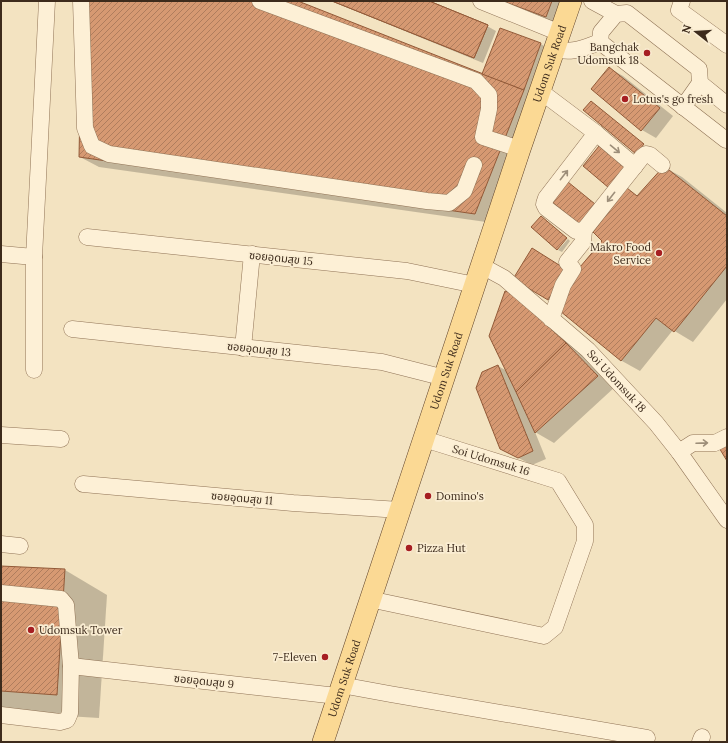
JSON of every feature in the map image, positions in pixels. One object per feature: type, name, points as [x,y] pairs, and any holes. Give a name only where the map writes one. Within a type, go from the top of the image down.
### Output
[{"type":"main road","name":"Udom Suk Road","points":[[323,742],[369,599],[445,378],[520,149],[571,1]]},
{"type":"street","points":[[34,370],[34,256],[47,1]]},
{"type":"street","points":[[81,1],[85,128],[92,146],[109,154],[449,203],[464,191],[474,165]]},
{"type":"street","points":[[260,1],[476,81],[489,95],[489,109],[483,136],[520,149]]},
{"type":"street","points":[[481,1],[557,40],[560,50],[570,51],[600,42]]},
{"type":"street","points":[[592,1],[616,14],[627,13],[699,69],[700,83],[683,107]]},
{"type":"street","points":[[682,1],[679,10],[727,45]]},
{"type":"street","points":[[600,42],[601,32],[616,14]]},
{"type":"street","points":[[600,42],[726,140]]},
{"type":"street","points":[[700,83],[727,104]]},
{"type":"street","points":[[540,91],[596,133],[635,166]]},
{"type":"street","points":[[584,230],[576,231],[546,208],[544,204],[546,198],[596,133]]},
{"type":"street","points":[[551,319],[563,285],[573,269],[568,262],[583,242],[584,230],[646,154],[650,155],[662,165]]},
{"type":"street","name":"ซอยอุดมสุข 15","points":[[87,237],[407,271],[475,285]]},
{"type":"street","points":[[1,254],[34,256]]},
{"type":"street","points":[[243,348],[252,254]]},
{"type":"street","name":"Soi Udomsuk 18","points":[[482,266],[504,278],[588,350],[656,423],[679,452],[727,520]]},
{"type":"street","name":"ซอยอุดมสุข 13","points":[[72,329],[382,362],[445,378]]},
{"type":"street","points":[[1,435],[61,439]]},
{"type":"street","points":[[679,452],[693,443],[715,443],[727,437]]},
{"type":"street","name":"Soi Udomsuk 16","points":[[369,599],[544,636],[555,627],[585,541],[585,525],[558,480],[424,439]]},
{"type":"street","name":"ซอยอุดมสุข 11","points":[[83,484],[293,503],[400,510]]},
{"type":"street","points":[[1,544],[20,546]]},
{"type":"street","points":[[1,593],[61,599],[66,605],[71,666],[70,713],[67,720],[60,722],[1,715]]},
{"type":"street","name":"ซอยอุดมสุข 9","points":[[71,666],[390,694],[647,738]]},
{"type":"building","points":[[82,1],[298,1],[524,90],[475,214],[79,157]]},
{"type":"building","points":[[332,1],[429,1],[488,25],[474,58]]},
{"type":"building","points":[[332,1],[429,1],[488,25],[474,58]]},
{"type":"building","points":[[502,1],[552,1],[546,17]]},
{"type":"building","points":[[500,28],[541,43],[524,90],[482,74]]},
{"type":"building","name":"Lotus's go fresh","points":[[609,67],[660,108],[641,131],[591,89]]},
{"type":"building","points":[[591,101],[644,144],[636,154],[583,110]]},
{"type":"building","points":[[599,146],[626,167],[609,188],[583,166]]},
{"type":"building","name":"Makro Food Service","points":[[664,166],[727,216],[727,266],[674,332],[656,318],[621,361],[560,311],[569,280],[602,241],[593,232],[627,188],[637,196]]},
{"type":"building","points":[[568,182],[595,204],[579,224],[552,202]]},
{"type":"building","points":[[541,216],[567,238],[557,250],[531,227]]},
{"type":"building","points":[[532,248],[567,270],[548,300],[513,279]]},
{"type":"building","points":[[505,291],[514,294],[566,343],[516,392],[489,336]]},
{"type":"building","points":[[566,343],[598,376],[535,433],[516,392]]},
{"type":"building","points":[[498,365],[533,451],[518,458],[500,449],[476,388],[482,372]]},
{"type":"building","points":[[727,440],[727,461],[718,446]]},
{"type":"building","name":"Udomsuk Tower","points":[[1,566],[65,569],[57,695],[1,691]]},
{"type":"place","name":"Bangchak Udomsuk 18","points":[[647,53]]},
{"type":"place","name":"Lotus's go fresh","points":[[625,99]]},
{"type":"place","name":"Makro Food Service","points":[[659,253]]},
{"type":"place","name":"Domino's","points":[[428,496]]},
{"type":"place","name":"Pizza Hut","points":[[409,548]]},
{"type":"place","name":"Udomsuk Tower","points":[[31,630]]},
{"type":"place","name":"7-Eleven","points":[[325,657]]}]
